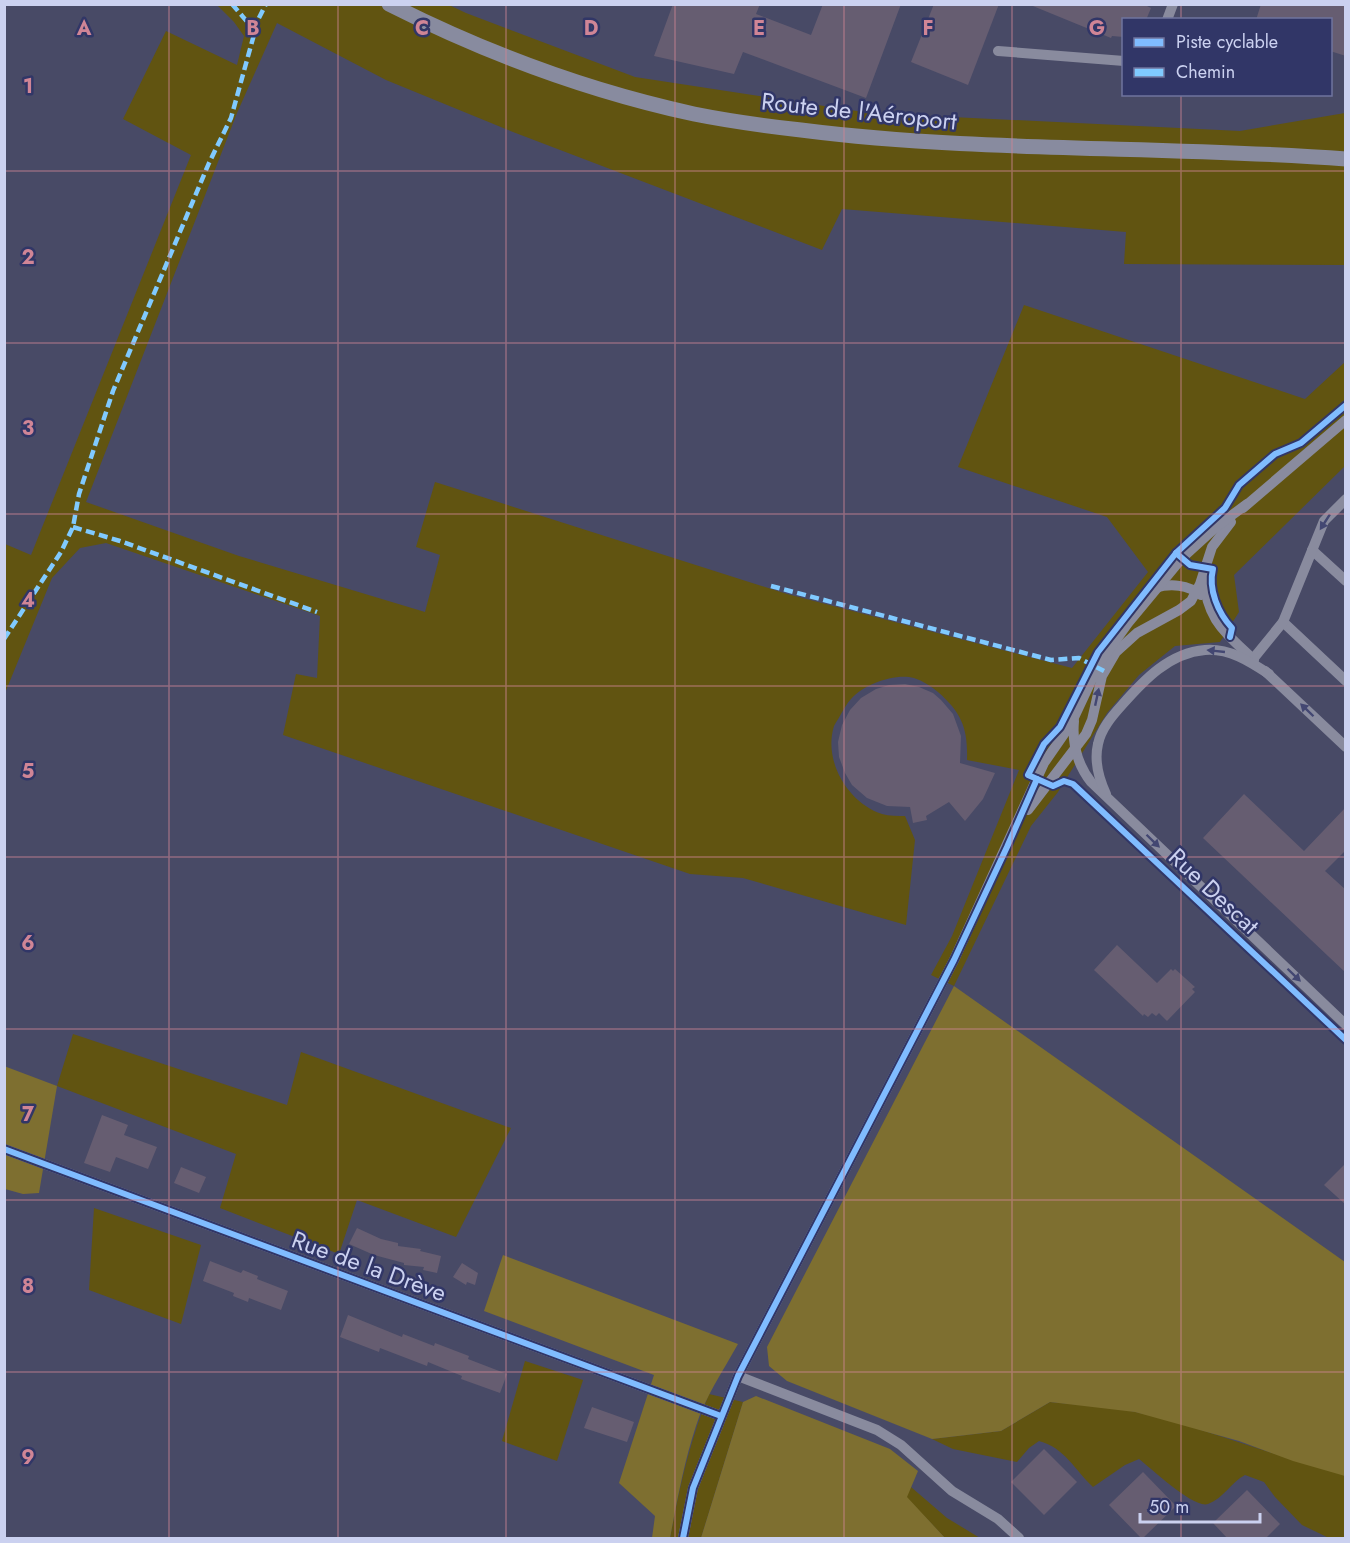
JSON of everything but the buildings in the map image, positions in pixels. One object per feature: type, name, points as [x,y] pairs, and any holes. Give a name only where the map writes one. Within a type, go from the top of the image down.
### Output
[{"type":"main road","name":"Route de l'Aéroport","points":[[389,4],[476,46],[576,82],[661,106],[753,124],[891,140],[1346,159]]},
{"type":"street","points":[[998,51],[1122,61]]},
{"type":"street","points":[[683,1539],[693,1488],[738,1376],[946,977],[1007,847],[1042,781],[1044,764],[1076,715],[1100,662],[1155,588],[1182,558],[1346,420]]},
{"type":"street","points":[[1254,659],[1283,622],[1324,521],[1346,499]]},
{"type":"street","points":[[1042,781],[1075,750],[1090,726],[1102,676],[1116,652],[1137,633],[1184,607],[1191,600],[1215,541],[1247,504]]},
{"type":"street","points":[[1312,550],[1346,581]]},
{"type":"street","points":[[1204,570],[1208,606]]},
{"type":"street","points":[[1155,588],[1173,585],[1196,591],[1203,596],[1224,630],[1343,740]]},
{"type":"street","points":[[1283,622],[1346,681]]},
{"type":"street","name":"Rue Descat","points":[[1110,801],[1099,776],[1098,744],[1107,724],[1153,672],[1191,652],[1211,650],[1242,658],[1269,674]]},
{"type":"street","name":"Rue Descat","points":[[1076,715],[1075,750],[1087,777],[1346,1024]]},
{"type":"street","name":"Rue de la Drève","points":[[4,1149],[721,1416]]},
{"type":"street","points":[[738,1376],[888,1436],[911,1453],[952,1491],[998,1519],[1019,1539]]},
{"type":"shaded area","points":[[217,5],[449,5],[635,77],[870,113],[1240,131],[1345,113],[1345,265],[1124,264],[1126,232],[842,209],[822,250],[513,132],[386,80],[277,23],[237,113],[86,502],[239,556],[425,612],[440,555],[416,547],[435,482],[787,594],[1072,668],[1148,572],[1107,517],[958,467],[1024,305],[1305,399],[1345,362],[1345,466],[1234,575],[1239,612],[1220,642],[1175,646],[1139,675],[1107,713],[1058,792],[1031,826],[954,986],[931,975],[952,936],[1019,770],[967,760],[965,730],[953,707],[938,692],[914,678],[889,678],[872,684],[857,694],[848,702],[835,724],[832,739],[835,766],[849,791],[859,801],[885,815],[905,816],[915,840],[906,925],[743,878],[690,874],[283,735],[296,674],[317,678],[320,616],[106,543],[80,548],[52,578],[5,693],[5,544],[31,555],[191,155],[123,119],[166,31],[237,65],[244,36]]},
{"type":"shaded area","points":[[954,986],[1345,1262],[1345,1476],[1293,1461],[1239,1441],[1135,1412],[1050,1402],[1001,1431],[932,1439],[787,1381],[769,1366],[767,1347]]},
{"type":"shaded area","points":[[73,1034],[287,1105],[301,1052],[511,1128],[456,1237],[357,1200],[339,1254],[220,1208],[236,1154],[57,1086]]},
{"type":"shaded area","points":[[4,1066],[57,1086],[39,1193],[23,1194],[5,1189]]},
{"type":"shaded area","points":[[94,1208],[201,1245],[181,1324],[89,1290]]},
{"type":"shaded area","points":[[503,1255],[738,1344],[709,1394],[696,1426],[684,1468],[670,1538],[652,1538],[655,1516],[619,1483],[654,1375],[484,1311]]},
{"type":"shaded area","points":[[525,1361],[583,1380],[557,1461],[502,1441]]},
{"type":"shaded area","points":[[709,1394],[743,1402],[701,1538],[670,1538],[686,1465]]},
{"type":"shaded area","points":[[756,1396],[890,1449],[918,1471],[907,1497],[945,1538],[701,1538],[743,1402]]},
{"type":"shaded area","points":[[1050,1402],[1136,1412],[1339,1473],[1345,1476],[1345,1538],[1329,1538],[1302,1525],[1264,1482],[1245,1475],[1214,1501],[1202,1504],[1183,1495],[1139,1459],[1125,1465],[1093,1487],[1063,1454],[1039,1441],[1029,1448],[1017,1462],[953,1449],[932,1439],[1001,1431]]},
{"type":"shaded area","points":[[911,1487],[947,1518],[980,1538],[945,1538],[906,1497]]},
{"type":"marked path","points":[[232,4],[255,31]]},
{"type":"marked path","points":[[4,639],[61,552],[73,527],[79,494],[113,391],[209,163],[231,118],[258,20],[266,4]]},
{"type":"marked path","points":[[73,527],[120,541],[317,612]]},
{"type":"marked path","points":[[771,586],[1051,660],[1079,658],[1104,671]]},
{"type":"cycle path","points":[[1346,405],[1301,443],[1275,454],[1239,485],[1225,508],[1176,553],[1098,652],[1060,727],[1044,744],[1028,775],[1053,786],[1064,781],[1073,784],[1346,1040]]},
{"type":"cycle path","points":[[1176,553],[1190,565],[1213,569],[1213,593],[1222,615],[1232,628],[1230,637]]},
{"type":"cycle path","points":[[683,1538],[693,1488],[738,1376],[954,960],[1037,779]]},
{"type":"cycle path","points":[[4,1149],[721,1416]]}]
